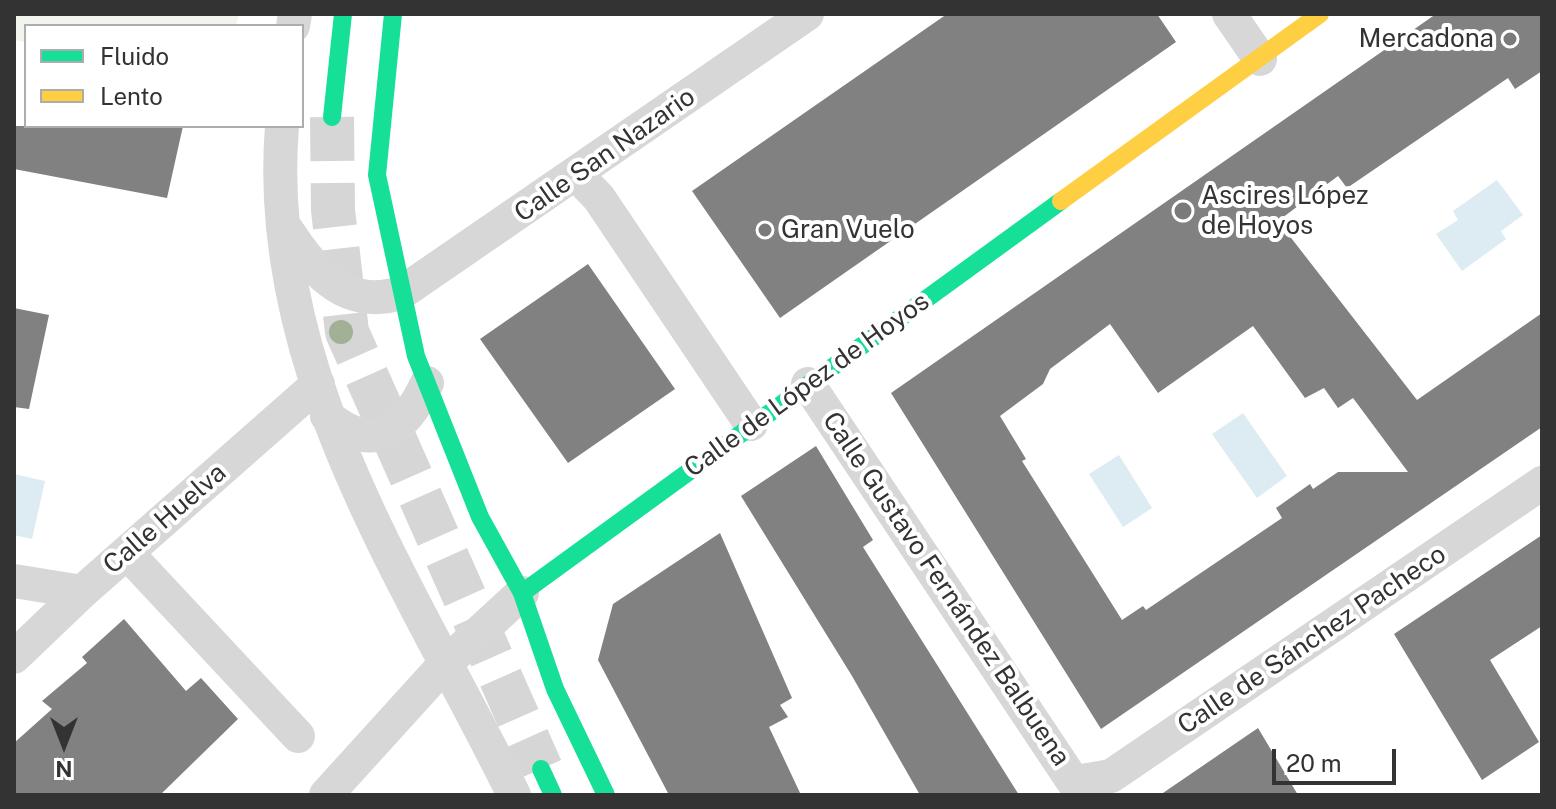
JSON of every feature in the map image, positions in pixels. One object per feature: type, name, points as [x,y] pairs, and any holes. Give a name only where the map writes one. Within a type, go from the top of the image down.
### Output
[{"type":"street","points":[[332,117],[343,14]]},
{"type":"street","points":[[393,14],[377,175],[401,293],[427,383],[480,517],[522,593],[555,689],[606,795]]},
{"type":"street","name":"Calle San Nazario","points":[[401,293],[577,175],[807,14]]},
{"type":"street","points":[[1229,14],[1260,59]]},
{"type":"street","name":"Calle de López de Hoyos","points":[[326,795],[444,665],[522,593],[1320,14]]},
{"type":"street","points":[[282,128],[278,174],[291,294],[327,416],[391,562],[514,795]]},
{"type":"street","points":[[577,175],[599,198],[751,424]]},
{"type":"street","points":[[281,221],[305,257],[335,287],[354,296],[374,298],[401,293]]},
{"type":"street","points":[[327,416],[349,432],[365,436],[382,434],[408,418],[427,383]]},
{"type":"street","name":"Calle Huelva","points":[[14,657],[82,592],[318,384]]},
{"type":"street","name":"Calle Gustavo Fernández Balbuena","points":[[808,384],[1079,789]]},
{"type":"street","name":"Calle de Sánchez Pacheco","points":[[1079,789],[1111,776],[1542,483]]},
{"type":"street","points":[[127,553],[298,736]]},
{"type":"street","points":[[14,581],[82,592]]},
{"type":"street","points":[[541,769],[553,795]]},
{"type":"shaded area","points":[[14,14],[239,14],[236,24],[24,24],[24,42],[14,40]]},
{"type":"shaded area","points":[[1497,180],[1523,215],[1501,231],[1506,239],[1462,271],[1436,234],[1458,220],[1453,211]]},
{"type":"shaded area","points":[[1243,413],[1287,476],[1257,498],[1212,434]]},
{"type":"shaded area","points":[[1119,455],[1152,508],[1123,527],[1089,474]]},
{"type":"shaded area","points":[[14,474],[45,481],[32,539],[14,535]]},
{"type":"building","points":[[947,14],[1157,14],[1176,42],[780,318],[692,191]]},
{"type":"building","points":[[1436,14],[1542,14],[1542,71],[1515,89],[1508,78],[1347,188],[1338,176],[1278,221],[1417,400],[1542,313],[1542,427],[1101,729],[891,393]],"holes":[[[1110,324],[1158,393],[1253,326],[1305,398],[1324,388],[1338,408],[1353,398],[1408,472],[1338,472],[1313,489],[1310,484],[1276,508],[1282,518],[1146,610],[1143,606],[1122,620],[1022,461],[1026,459],[1000,416],[1043,384],[1050,369]]]},
{"type":"building","points":[[14,126],[183,128],[167,198],[14,169]]},
{"type":"building","points":[[588,264],[675,389],[568,463],[480,339]]},
{"type":"building","points":[[14,308],[49,315],[29,409],[14,407]]},
{"type":"building","points":[[816,446],[873,540],[863,547],[1019,795],[920,795],[852,676],[741,496]]},
{"type":"building","points":[[720,533],[792,698],[780,705],[788,717],[769,727],[801,795],[669,795],[598,660],[613,604]]},
{"type":"building","points":[[1542,535],[1542,626],[1490,660],[1539,742],[1482,780],[1394,634]]},
{"type":"building","points":[[124,619],[186,691],[201,678],[238,719],[160,795],[14,795],[14,743],[52,709],[42,701],[87,663],[82,657]]},
{"type":"building","points":[[1258,728],[1298,795],[1160,795]]},
{"type":"tunnel","points":[[332,117],[333,210],[347,332],[541,769]]},
{"type":"traffic: fast","points":[[332,117],[343,14]]},
{"type":"traffic: fast","points":[[393,14],[377,175],[416,356],[480,517],[522,593],[555,689],[606,795]]},
{"type":"traffic: fast","points":[[522,593],[1061,201]]},
{"type":"traffic: fast","points":[[541,769],[553,795]]},
{"type":"traffic: slow","points":[[1061,201],[1320,14]]},
{"type":"place","name":"Mercadona","points":[[1510,39]]},
{"type":"place","name":"Ascires López de Hoyos","points":[[1183,211]]},
{"type":"place","name":"Gran Vuelo","points":[[765,230]]}]
